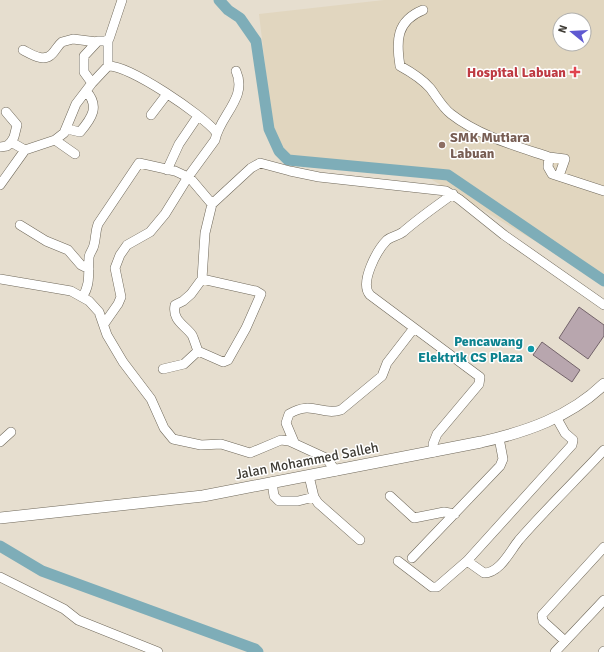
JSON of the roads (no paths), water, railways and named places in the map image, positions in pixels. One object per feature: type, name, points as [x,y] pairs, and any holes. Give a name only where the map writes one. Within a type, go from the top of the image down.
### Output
[{"type":"main road","name":"Jalan Mohammed Salleh","points":[[0,518],[203,496],[434,452],[499,438],[528,430],[556,417],[594,393],[604,384]]},
{"type":"street","points":[[0,185],[25,150],[55,140],[67,129],[76,104],[92,83],[108,66],[108,40],[122,0]]},
{"type":"street","points":[[423,10],[408,19],[399,36],[397,42],[400,66],[430,88],[442,105],[451,114],[474,129],[498,139],[549,156],[565,159],[559,176]]},
{"type":"street","points":[[22,50],[45,58],[53,53],[62,42],[73,39],[97,42],[108,40]]},
{"type":"street","points":[[92,83],[84,72],[83,63],[86,53],[97,42]]},
{"type":"street","points":[[108,66],[115,66],[136,75],[167,94],[198,116],[216,132]]},
{"type":"street","points":[[104,324],[113,312],[121,297],[115,268],[120,255],[127,246],[150,232],[165,214],[188,177],[215,140],[216,132],[224,121],[240,89],[240,80],[236,71]]},
{"type":"street","points":[[67,129],[80,132],[90,118],[94,105],[92,98],[86,91]]},
{"type":"street","points":[[151,115],[167,94]]},
{"type":"street","points":[[0,147],[7,146],[11,142],[17,125],[6,112]]},
{"type":"street","points":[[167,170],[179,144],[198,116]]},
{"type":"street","points":[[55,140],[75,154]]},
{"type":"street","points":[[11,142],[25,150]]},
{"type":"street","points":[[549,156],[549,171],[559,176],[604,191]]},
{"type":"street","points":[[82,297],[89,282],[90,252],[93,248],[94,235],[98,224],[139,163],[175,171],[188,177],[195,182],[212,204]]},
{"type":"street","points":[[202,279],[256,291],[261,294],[246,328],[228,360],[223,362],[198,351],[192,335],[180,324],[174,309],[175,306],[187,297],[202,279],[205,233],[212,204],[251,168],[260,163],[319,177],[397,187],[438,189],[453,194],[504,235],[604,305]]},
{"type":"street","points":[[434,452],[433,444],[437,434],[479,384],[480,377],[370,296],[365,288],[366,279],[376,258],[388,239],[403,232],[453,194]]},
{"type":"street","points":[[20,225],[46,241],[68,250],[81,265],[89,269]]},
{"type":"street","points":[[0,279],[71,291],[89,301],[99,312],[107,335],[123,362],[151,399],[164,428],[173,439],[201,445],[221,444],[250,453],[281,440],[294,442],[326,458],[336,471]]},
{"type":"street","points":[[294,442],[286,423],[289,414],[307,407],[333,411],[341,410],[382,376],[386,363],[414,328]]},
{"type":"street","points":[[163,369],[184,364],[198,351]]},
{"type":"street","points":[[398,561],[432,586],[437,587],[467,561],[572,445],[573,440],[566,433],[556,417]]},
{"type":"street","points":[[0,442],[11,432]]},
{"type":"street","points":[[412,558],[500,466],[503,459],[499,438]]},
{"type":"street","points":[[467,561],[484,573],[492,570],[506,559],[518,541],[604,450]]},
{"type":"street","points":[[309,476],[314,497],[318,503],[360,540]]},
{"type":"street","points":[[272,482],[274,496],[279,501],[302,500],[314,497]]},
{"type":"street","points":[[390,496],[414,518],[444,512],[455,514]]},
{"type":"street","points":[[565,641],[543,621],[542,615],[604,547]]},
{"type":"street","points":[[0,577],[64,609],[78,620],[158,652]]},
{"type":"street","points":[[557,651],[604,600]]},
{"type":"waterway","points":[[219,0],[228,10],[240,18],[256,41],[269,129],[279,151],[288,160],[448,175],[604,281]]},
{"type":"waterway","points":[[0,546],[42,571],[255,649],[258,652]]},
{"type":"place","name":"Hospital Labuan","points":[[575,72]]},
{"type":"place","name":"SMK Mutiara Labuan","points":[[442,145]]},
{"type":"place","name":"Pencawang Elektrik CS Plaza","points":[[531,349]]}]
